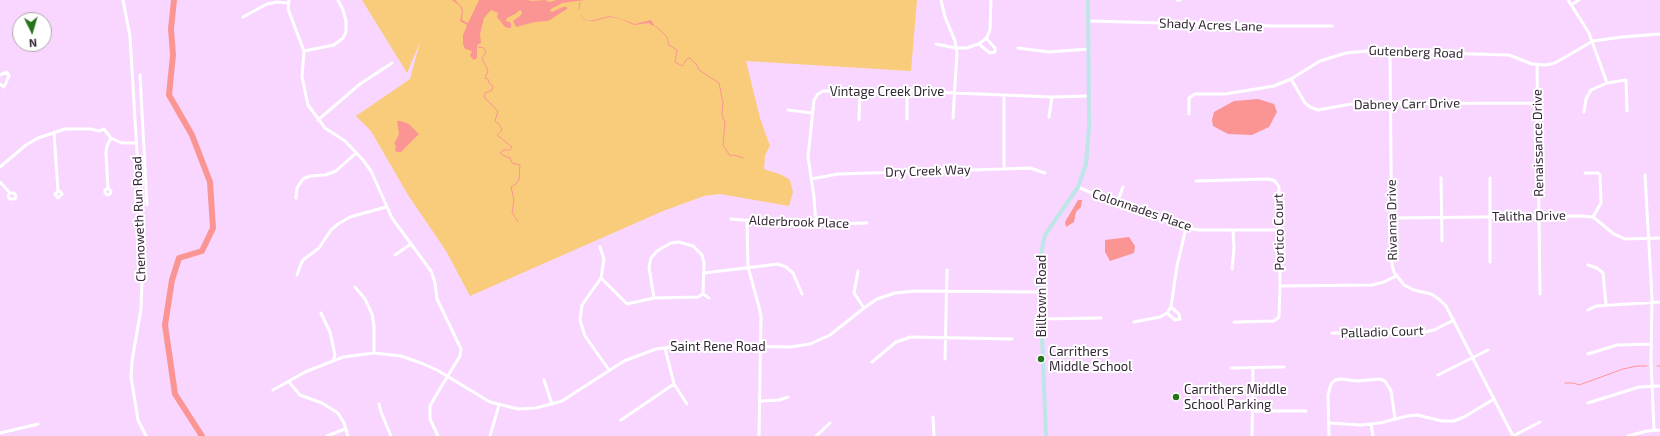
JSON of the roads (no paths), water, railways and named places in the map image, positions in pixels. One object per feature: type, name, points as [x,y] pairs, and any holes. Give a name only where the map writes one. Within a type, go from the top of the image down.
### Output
[{"type":"main road","name":"Billtown Road","points":[[1046,436],[1039,263],[1044,238],[1050,226],[1078,187],[1084,173],[1088,153],[1088,0]]},
{"type":"street","name":"Chenoweth Run Road","points":[[123,0],[130,37],[142,250],[142,297],[131,371],[138,420],[146,436]]},
{"type":"street","points":[[304,51],[334,45],[343,38],[346,32],[346,21],[338,0]]},
{"type":"street","points":[[941,0],[956,41],[954,118]]},
{"type":"street","points":[[936,44],[956,48],[967,48],[979,44],[986,38],[990,30],[991,0]]},
{"type":"street","points":[[1568,0],[1586,27],[1593,41],[1607,82]]},
{"type":"street","points":[[1571,5],[1578,0]]},
{"type":"street","points":[[243,17],[267,4],[288,1],[288,9],[304,51],[302,72],[305,96],[308,105],[325,128],[345,141],[374,177],[386,207],[397,227],[431,271],[435,283],[437,299],[461,349],[460,356],[435,397],[430,411],[430,419],[438,436]]},
{"type":"street","name":"Shady Acres Lane","points":[[1089,21],[1273,26],[1332,26]]},
{"type":"street","name":"Gutenberg Road","points":[[1189,114],[1189,98],[1195,94],[1225,94],[1274,86],[1291,79],[1320,61],[1334,56],[1360,51],[1509,55],[1537,65],[1546,65],[1555,63],[1593,41],[1660,34]]},
{"type":"street","points":[[979,44],[990,53],[994,52],[995,48],[986,38]]},
{"type":"street","points":[[1018,48],[1049,52],[1089,49]]},
{"type":"street","name":"Rivanna Drive","points":[[1390,52],[1392,265],[1396,276],[1402,284],[1409,288],[1431,294],[1446,306],[1513,436]]},
{"type":"street","points":[[318,120],[360,84],[392,63]]},
{"type":"street","name":"Renaissance Drive","points":[[1537,65],[1540,294]]},
{"type":"street","points":[[0,75],[7,72],[9,76],[4,87],[0,84]]},
{"type":"street","points":[[140,75],[147,205]]},
{"type":"street","name":"Dabney Carr Drive","points":[[1291,79],[1305,103],[1318,110],[1351,104],[1538,103]]},
{"type":"street","points":[[1584,112],[1586,99],[1590,91],[1607,82],[1626,80],[1627,111]]},
{"type":"street","name":"Vintage Creek Drive","points":[[816,225],[814,197],[808,158],[812,113],[815,98],[823,91],[954,92],[1052,97],[1089,96]]},
{"type":"street","points":[[858,120],[860,91]]},
{"type":"street","points":[[907,91],[907,119]]},
{"type":"street","points":[[1004,95],[1004,169]]},
{"type":"street","points":[[1049,117],[1052,97]]},
{"type":"street","points":[[134,107],[141,106]]},
{"type":"street","points":[[788,110],[812,113]]},
{"type":"street","points":[[0,167],[33,141],[54,132],[76,129],[91,129],[99,131],[104,129],[110,138],[122,143],[136,144]]},
{"type":"street","points":[[54,132],[58,190]]},
{"type":"street","points":[[108,188],[106,153],[110,138]]},
{"type":"street","points":[[296,198],[297,188],[303,179],[310,176],[325,175],[336,171],[356,153]]},
{"type":"street","name":"Dry Creek Way","points":[[811,179],[838,174],[1030,168],[1045,173]]},
{"type":"street","points":[[1585,173],[1598,173],[1600,175],[1601,203],[1593,217],[1611,232],[1622,238],[1660,238]]},
{"type":"street","points":[[1645,175],[1652,303],[1651,344],[1654,430]]},
{"type":"street","points":[[1441,178],[1442,241]]},
{"type":"street","points":[[1490,178],[1490,262]]},
{"type":"street","name":"Portico Court","points":[[1196,181],[1269,179],[1274,181],[1280,190],[1280,315],[1274,321],[1234,322]]},
{"type":"street","points":[[0,182],[10,194]]},
{"type":"street","name":"Colonnades Place","points":[[1078,187],[1186,228],[1199,230],[1279,230]]},
{"type":"street","points":[[1117,203],[1123,187]]},
{"type":"street","points":[[297,275],[300,264],[303,260],[319,248],[331,230],[338,224],[350,217],[386,207]]},
{"type":"street","name":"Talitha Drive","points":[[1392,218],[1539,216],[1593,217]]},
{"type":"street","name":"Alderbrook Place","points":[[731,219],[816,225],[867,224]]},
{"type":"street","points":[[746,220],[748,267],[760,312],[759,436]]},
{"type":"street","points":[[1134,322],[1154,319],[1167,313],[1171,307],[1177,266],[1186,228]]},
{"type":"street","points":[[1232,269],[1234,230]]},
{"type":"street","points":[[654,298],[650,261],[655,252],[676,242],[682,242],[696,248],[703,258],[703,294]]},
{"type":"street","points":[[395,255],[411,244]]},
{"type":"street","points":[[600,247],[604,263],[601,278],[582,305],[580,320],[585,336],[609,370]]},
{"type":"street","points":[[704,273],[775,263],[786,267],[795,276],[802,294]]},
{"type":"street","points":[[1588,265],[1597,268],[1603,273],[1606,305]]},
{"type":"street","points":[[945,359],[947,270]]},
{"type":"street","points":[[858,271],[854,293],[864,308]]},
{"type":"street","points":[[1280,286],[1372,285],[1384,282],[1396,276]]},
{"type":"street","points":[[601,278],[623,299],[626,304],[654,298],[698,297],[703,294]]},
{"type":"street","points":[[354,287],[365,299],[372,314],[374,326],[374,353]]},
{"type":"street","name":"Saint Rene Road","points":[[273,390],[305,372],[333,361],[350,356],[374,353],[411,359],[448,376],[484,399],[499,405],[518,409],[528,409],[552,404],[570,397],[609,370],[639,354],[665,348],[688,345],[790,347],[810,344],[821,340],[838,330],[877,299],[895,293],[916,291],[1040,292]]},
{"type":"street","points":[[703,294],[709,298]]},
{"type":"street","points":[[1588,310],[1596,306],[1660,302]]},
{"type":"street","points":[[1167,313],[1175,320],[1180,318],[1179,314],[1171,307]]},
{"type":"street","points":[[321,313],[330,332],[335,355],[333,361]]},
{"type":"street","points":[[1041,319],[1101,318]]},
{"type":"street","name":"Palladio Court","points":[[1332,334],[1425,332],[1454,320]]},
{"type":"street","points":[[872,362],[890,346],[904,339],[917,337],[1012,339]]},
{"type":"street","points":[[1588,354],[1617,345],[1651,344]]},
{"type":"street","points":[[665,348],[674,384],[687,404]]},
{"type":"street","points":[[1438,376],[1488,350]]},
{"type":"street","points":[[1231,368],[1284,367]]},
{"type":"street","points":[[1252,436],[1253,368]]},
{"type":"street","points":[[1329,436],[1328,395],[1330,386],[1335,380],[1341,379],[1357,381],[1380,379],[1386,381],[1389,384],[1391,391],[1395,418]]},
{"type":"street","points":[[544,380],[552,404]]},
{"type":"street","points":[[289,382],[300,395],[322,403],[335,410],[342,419],[348,436]]},
{"type":"street","points":[[622,420],[674,384]]},
{"type":"street","points":[[1588,403],[1639,387],[1652,385],[1660,386]]},
{"type":"street","points":[[760,401],[779,400],[788,397]]},
{"type":"street","points":[[1329,423],[1360,425],[1380,423],[1395,418],[1417,416],[1442,421],[1454,421],[1464,417],[1494,399]]},
{"type":"street","points":[[380,404],[381,412],[391,436]]},
{"type":"street","points":[[490,436],[499,405]]},
{"type":"street","points":[[1253,411],[1306,411]]},
{"type":"street","points":[[933,417],[934,436]]},
{"type":"street","points":[[1513,436],[1540,422]]},
{"type":"street","points":[[816,436],[830,423]]},
{"type":"street","points":[[0,433],[38,424]]},
{"type":"street","points":[[1371,424],[1373,436]]},
{"type":"street","points":[[327,436],[345,429]]},
{"type":"street","points":[[1629,436],[1660,430]]},
{"type":"waterway","points":[[174,0],[171,29],[173,55],[169,95],[192,135],[210,182],[213,228],[202,251],[179,258],[172,280],[165,325],[175,394],[202,436]]},
{"type":"waterway","points":[[579,9],[580,2]]},
{"type":"waterway","points":[[655,26],[667,37],[669,45],[677,50],[675,62],[682,66],[687,59],[690,58],[697,65],[699,70],[719,83],[723,103],[722,115],[725,122],[723,145],[730,156],[734,155],[743,158]]},
{"type":"waterway","points":[[478,47],[484,48],[486,52],[482,58],[488,71],[485,78],[488,79],[489,83],[493,86],[492,90],[485,93],[484,97],[498,111],[495,121],[499,124],[502,130],[497,135],[512,147],[510,150],[504,150],[500,153],[510,158],[512,163],[520,165],[519,179],[517,183],[511,187],[514,200],[512,212],[518,222]]},
{"type":"waterway","points":[[1565,383],[1574,383],[1579,385],[1623,369],[1637,366],[1647,366]]},
{"type":"place","name":"Carrithers Middle School","points":[[1041,359]]},
{"type":"place","name":"Carrithers Middle School Parking","points":[[1176,397]]}]
